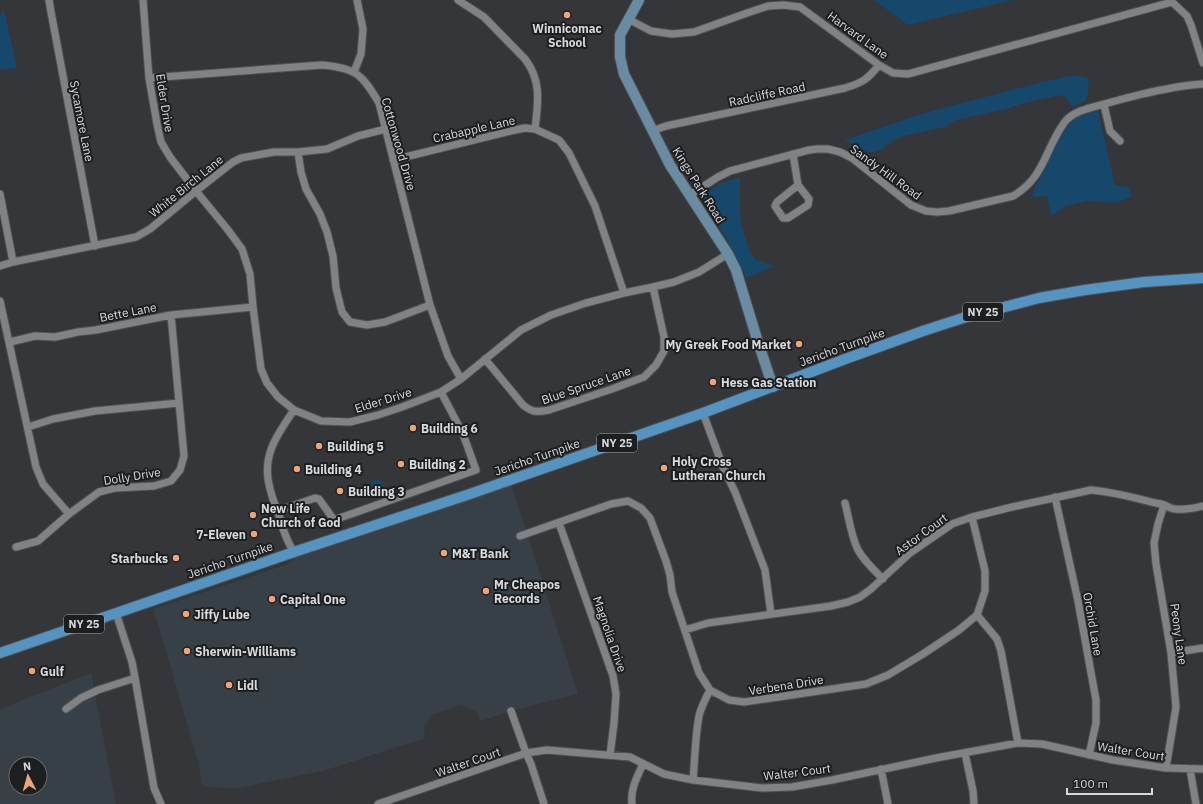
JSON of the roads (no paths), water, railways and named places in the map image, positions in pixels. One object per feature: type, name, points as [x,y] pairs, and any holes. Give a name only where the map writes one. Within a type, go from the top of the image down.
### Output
[{"type":"main road","name":"Jericho Turnpike","points":[[0,653],[294,552],[445,503],[703,413],[924,331],[966,317],[1059,294],[1144,282],[1203,278]]},
{"type":"street","name":"Sycamore Lane","points":[[49,0],[94,246]]},
{"type":"street","name":"Elder Drive","points":[[143,0],[149,78],[156,124],[161,142],[170,156],[242,249],[250,274],[252,307],[261,369],[267,383],[278,397],[294,410],[321,421],[350,422],[390,411],[425,399],[441,392],[461,379],[521,330],[551,315],[586,303],[674,282],[699,272],[728,254]]},
{"type":"street","points":[[354,72],[361,54],[362,29],[357,0]]},
{"type":"street","points":[[458,0],[484,17],[530,66],[536,78],[538,93],[536,129]]},
{"type":"street","name":"Kings Park Road","points":[[639,0],[620,35],[620,57],[624,74],[670,165],[728,254],[736,270],[772,387]]},
{"type":"street","points":[[628,19],[651,31],[672,34],[686,33],[694,32],[768,6],[783,5],[800,7],[805,0]]},
{"type":"street","points":[[1172,1],[1187,16],[1192,25],[1203,64]]},
{"type":"street","name":"Harvard Lane","points":[[800,7],[879,65],[893,73],[908,74],[1172,1]]},
{"type":"street","name":"Cottonwood Drive","points":[[149,78],[322,65],[339,66],[354,72],[368,86],[379,102],[430,305],[448,356],[461,379]]},
{"type":"street","name":"Radcliffe Road","points":[[652,131],[666,126],[860,84],[879,65]]},
{"type":"street","name":"Sandy Hill Road","points":[[690,196],[718,177],[730,171],[817,148],[840,152],[852,158],[911,205],[926,211],[949,211],[1013,196],[1021,191],[1037,174],[1065,121],[1076,113],[1094,106],[1167,88],[1203,84]]},
{"type":"street","points":[[1104,104],[1110,131],[1120,141]]},
{"type":"street","name":"Crabapple Lane","points":[[394,160],[525,128],[536,129],[559,140],[569,153],[595,206],[624,293]]},
{"type":"street","name":"White Birch Lane","points":[[0,266],[12,262],[136,236],[150,229],[196,190],[233,162],[241,158],[274,152],[298,152],[327,149],[358,136],[386,129]]},
{"type":"street","points":[[298,152],[301,172],[306,189],[320,214],[327,232],[333,256],[336,288],[342,312],[350,322],[367,325],[385,322],[430,305]]},
{"type":"street","points":[[793,154],[798,185],[810,199],[808,205],[788,218],[783,218],[775,206],[778,200],[798,185]]},
{"type":"street","points":[[0,194],[12,262]]},
{"type":"street","name":"Blue Spruce Lane","points":[[485,359],[523,405],[530,411],[539,412],[612,389],[644,376],[656,366],[664,351],[664,337],[653,287]]},
{"type":"street","points":[[0,301],[36,467],[43,484],[69,514]]},
{"type":"street","name":"Bette Lane","points":[[10,342],[35,336],[55,337],[171,315],[252,307]]},
{"type":"street","name":"Dolly Drive","points":[[16,547],[38,541],[69,514],[98,492],[115,488],[154,486],[171,481],[180,470],[184,456],[171,315]]},
{"type":"street","points":[[277,510],[315,498],[319,499],[334,520],[476,470],[463,434],[441,392]]},
{"type":"street","points":[[28,427],[53,419],[95,411],[179,403]]},
{"type":"street","points":[[294,410],[274,442],[267,463],[267,475],[270,489],[288,542],[294,552]]},
{"type":"street","points":[[703,413],[723,467],[735,492],[765,570],[771,614]]},
{"type":"street","name":"Astor Court","points":[[685,630],[708,623],[831,606],[848,602],[871,590],[910,554],[952,524],[972,517],[1091,490],[1104,491],[1175,509],[1203,506]]},
{"type":"street","name":"Orchid Lane","points":[[1056,497],[1078,601],[1096,700],[1096,723],[1089,755]]},
{"type":"street","name":"Verbena Drive","points":[[520,536],[611,504],[628,501],[640,508],[650,518],[666,561],[670,575],[672,592],[699,673],[710,690],[729,700],[744,702],[866,684],[888,675],[923,654],[959,630],[977,615]]},
{"type":"street","points":[[845,503],[858,550],[869,565],[883,579]]},
{"type":"street","name":"Peony Lane","points":[[1164,505],[1154,543],[1156,564],[1171,653],[1176,707],[1166,768]]},
{"type":"street","points":[[972,517],[985,571],[985,592],[977,615],[997,639],[1002,651],[1018,743]]},
{"type":"street","name":"Magnolia Drive","points":[[559,523],[613,676],[616,694],[610,755]]},
{"type":"street","points":[[116,613],[132,662],[154,788],[161,804]]},
{"type":"street","points":[[1171,653],[1203,648]]},
{"type":"street","points":[[66,709],[81,698],[98,690],[135,678]]},
{"type":"street","points":[[693,780],[696,734],[699,715],[710,690]]},
{"type":"street","points":[[511,711],[544,804]]},
{"type":"street","name":"Walter Court","points":[[378,804],[526,753],[547,750],[630,758],[664,774],[693,780],[762,788],[792,787],[832,780],[881,769],[1018,743],[1042,744],[1113,760],[1166,768],[1203,770]]},
{"type":"street","points":[[965,753],[973,791],[974,804]]},
{"type":"street","points":[[632,804],[631,799],[634,783],[643,764]]},
{"type":"street","points":[[881,769],[888,804]]},
{"type":"street","points":[[1190,769],[1196,804]]},
{"type":"place","name":"Winnicomac School","points":[[567,15]]},
{"type":"place","name":"My Greek Food Market","points":[[799,344]]},
{"type":"place","name":"Hess Gas Station","points":[[713,382]]},
{"type":"place","name":"Building 6","points":[[413,428]]},
{"type":"place","name":"Building 5","points":[[319,446]]},
{"type":"place","name":"Building 2","points":[[401,464]]},
{"type":"place","name":"Holy Cross Lutheran Church","points":[[664,468]]},
{"type":"place","name":"Building 4","points":[[297,469]]},
{"type":"place","name":"Building 3","points":[[340,491]]},
{"type":"place","name":"New Life Church of God","points":[[253,515]]},
{"type":"place","name":"7-Eleven","points":[[254,534]]},
{"type":"place","name":"M&T Bank","points":[[444,553]]},
{"type":"place","name":"Starbucks","points":[[176,558]]},
{"type":"place","name":"Mr Cheapos Records","points":[[486,591]]},
{"type":"place","name":"Capital One","points":[[272,599]]},
{"type":"place","name":"Jiffy Lube","points":[[186,614]]},
{"type":"place","name":"Sherwin-Williams","points":[[187,651]]},
{"type":"place","name":"Gulf","points":[[32,671]]},
{"type":"place","name":"Lidl","points":[[229,685]]}]
